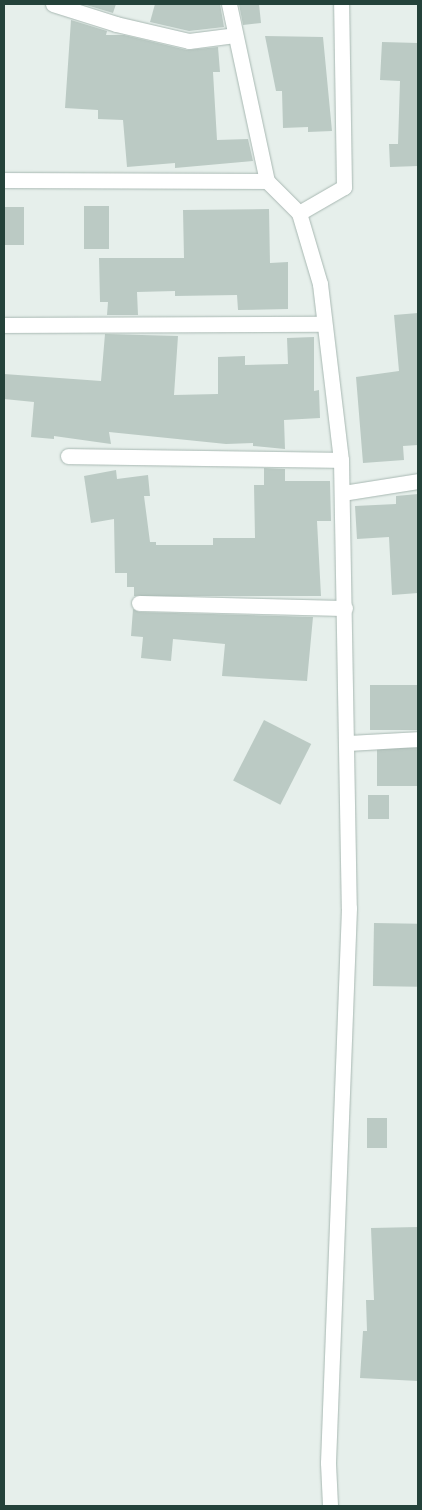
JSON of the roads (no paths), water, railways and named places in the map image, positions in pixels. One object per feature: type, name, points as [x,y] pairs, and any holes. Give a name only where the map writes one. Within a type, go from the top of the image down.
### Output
[{"type":"street","points":[[53,4],[116,24],[189,41],[235,35]]},
{"type":"street","points":[[229,4],[267,181],[299,213],[320,284],[341,460],[350,908],[328,1464],[330,1506]]},
{"type":"street","points":[[299,213],[344,187],[342,4]]},
{"type":"street","points":[[4,180],[267,181]]},
{"type":"street","points":[[4,325],[324,324]]},
{"type":"street","points":[[68,456],[341,460]]},
{"type":"street","points":[[343,492],[418,481]]},
{"type":"street","points":[[139,603],[345,608]]},
{"type":"street","points":[[347,743],[418,739]]}]
